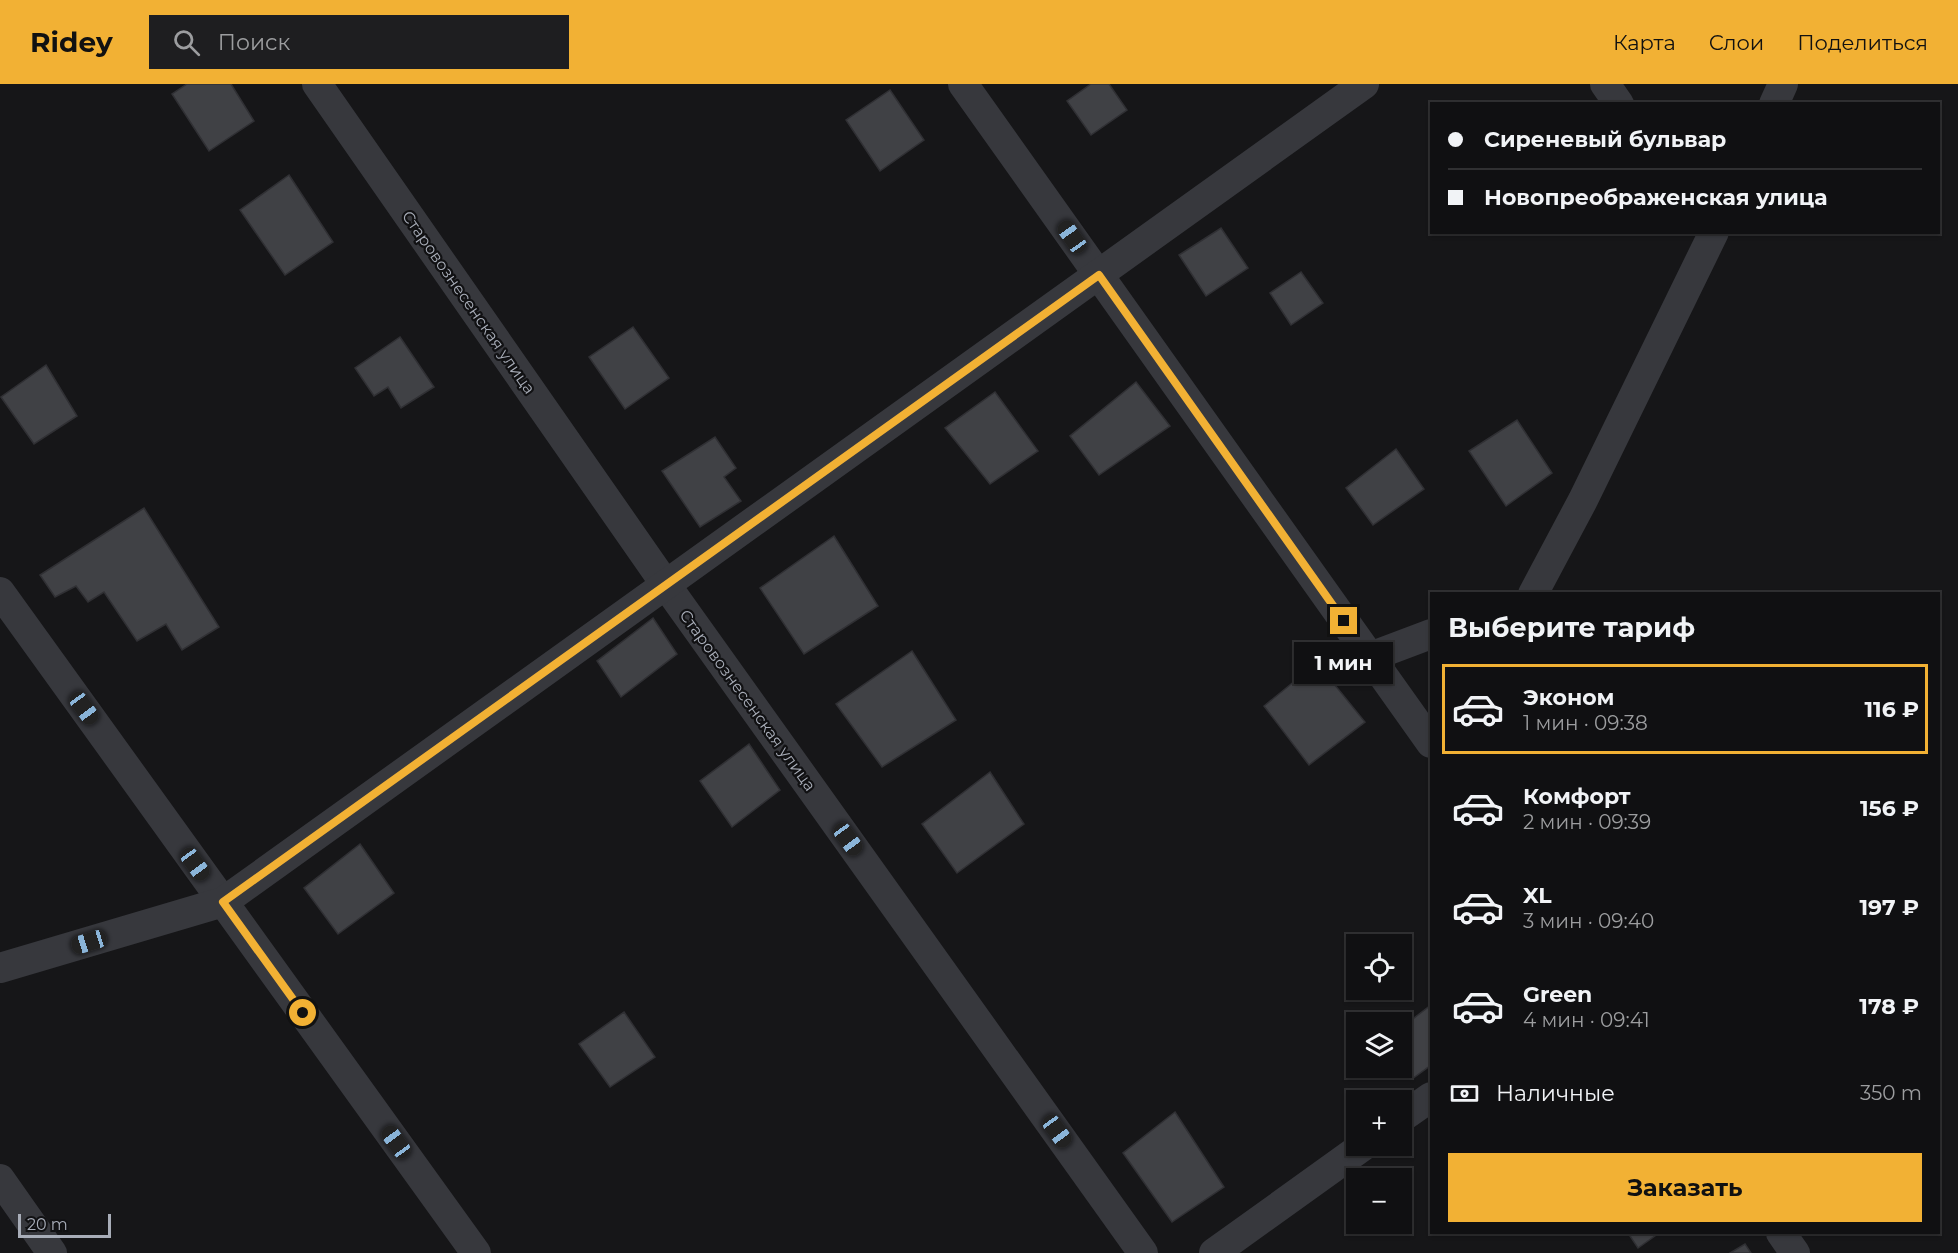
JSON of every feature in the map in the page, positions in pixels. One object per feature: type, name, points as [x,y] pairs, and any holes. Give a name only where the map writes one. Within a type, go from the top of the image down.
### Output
[{"type":"street","name":"Старовознесенская улица","points":[[317,84],[666,585],[1143,1253]]},
{"type":"street","points":[[963,84],[1430,742]]},
{"type":"street","points":[[0,968],[223,902],[1364,84]]},
{"type":"street","points":[[1605,84],[1618,102]]},
{"type":"street","points":[[1775,102],[1783,84]]},
{"type":"street","points":[[1534,592],[1583,500],[1713,234]]},
{"type":"street","points":[[0,592],[476,1253]]},
{"type":"street","points":[[1370,657],[1430,634]]},
{"type":"street","points":[[1412,1110],[1430,1098]]},
{"type":"street","points":[[1214,1253],[1348,1156]]},
{"type":"street","points":[[0,1179],[52,1253]]},
{"type":"street","points":[[1782,1234],[1795,1253]]},
{"type":"building","points":[[187,84],[231,84],[254,121],[209,151],[172,94]]},
{"type":"building","points":[[1091,84],[1109,84],[1127,110],[1091,135],[1067,101]]},
{"type":"building","points":[[890,90],[924,140],[880,171],[846,120]]},
{"type":"building","points":[[289,175],[333,242],[285,275],[240,210]]},
{"type":"building","points":[[1221,228],[1248,268],[1206,296],[1179,255]]},
{"type":"building","points":[[1301,272],[1323,303],[1291,325],[1270,293]]},
{"type":"building","points":[[633,327],[669,378],[625,409],[589,357]]},
{"type":"building","points":[[400,337],[434,387],[401,408],[388,387],[374,396],[355,368]]},
{"type":"building","points":[[46,365],[77,416],[34,444],[1,397]]},
{"type":"building","points":[[1136,382],[1170,426],[1099,475],[1070,436]]},
{"type":"building","points":[[995,392],[1038,451],[990,484],[945,428]]},
{"type":"building","points":[[1517,420],[1552,473],[1506,506],[1469,451]]},
{"type":"building","points":[[715,437],[736,468],[724,477],[741,501],[700,527],[662,471]]},
{"type":"building","points":[[1396,449],[1424,489],[1373,525],[1346,488]]},
{"type":"building","points":[[144,508],[219,627],[182,650],[166,624],[137,641],[104,592],[88,602],[76,586],[55,597],[40,575]]},
{"type":"building","points":[[834,536],[878,606],[804,654],[760,588]]},
{"type":"building","points":[[653,618],[677,654],[621,697],[597,661]]},
{"type":"building","points":[[912,651],[956,720],[882,767],[836,704]]},
{"type":"building","points":[[1317,663],[1365,722],[1309,765],[1264,706]]},
{"type":"building","points":[[749,744],[780,790],[732,827],[700,781]]},
{"type":"building","points":[[990,772],[1024,824],[957,873],[922,824]]},
{"type":"building","points":[[360,844],[394,893],[338,934],[304,888]]},
{"type":"building","points":[[1430,1006],[1430,1066],[1412,1079],[1412,1020]]},
{"type":"building","points":[[624,1012],[655,1057],[610,1087],[579,1044]]},
{"type":"building","points":[[1175,1112],[1224,1187],[1172,1222],[1123,1153]]},
{"type":"building","points":[[1629,1234],[1658,1234],[1638,1248]]},
{"type":"building","points":[[1745,1244],[1751,1253],[1730,1253]]},
{"type":"route","points":[[303,1013],[223,902],[1099,275],[1344,621]]}]
